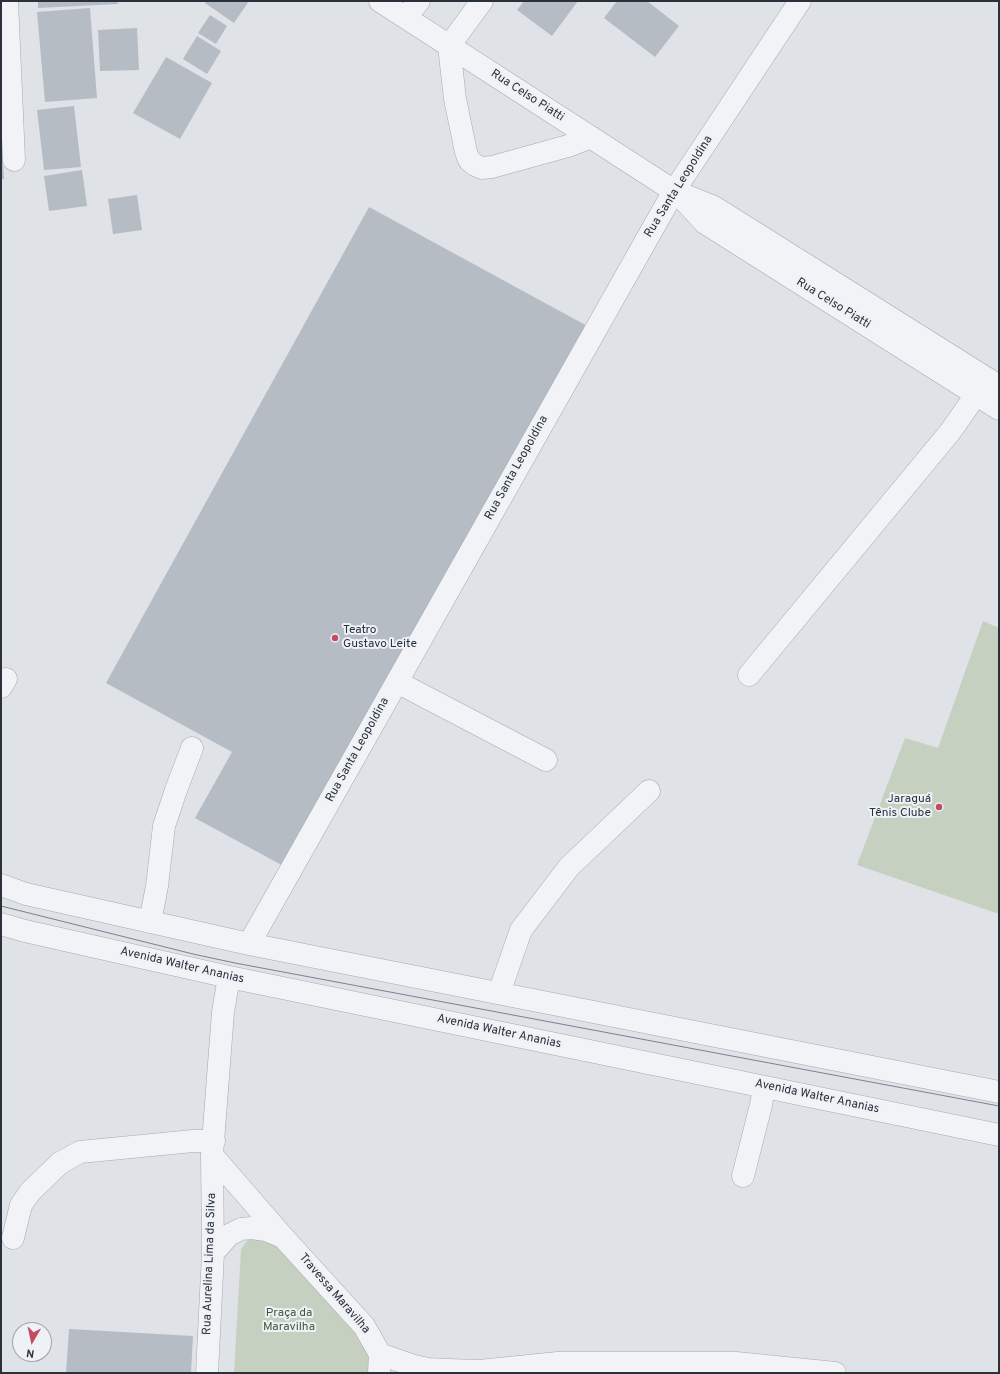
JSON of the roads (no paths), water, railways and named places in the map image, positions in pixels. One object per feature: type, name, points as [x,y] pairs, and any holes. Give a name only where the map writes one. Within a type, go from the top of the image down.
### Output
[{"type":"street","points":[[7,1],[14,160]]},
{"type":"street","name":"Rua Celso Piatti","points":[[380,1],[413,9],[449,46],[674,191],[714,207],[999,386]]},
{"type":"street","points":[[482,1],[449,46],[455,99],[466,152],[470,160],[475,165],[482,168],[492,167],[568,146],[591,137]]},
{"type":"street","name":"Rua Santa Leopoldina","points":[[249,944],[674,191],[800,1]]},
{"type":"street","name":"Rua Celso Piatti","points":[[674,191],[705,222],[999,409]]},
{"type":"street","points":[[749,675],[950,432],[976,395]]},
{"type":"street","points":[[397,682],[546,760]]},
{"type":"street","points":[[150,922],[157,886],[164,826],[192,748]]},
{"type":"street","points":[[499,994],[521,930],[569,867],[649,791]]},
{"type":"street","points":[[1,886],[26,894],[249,944],[999,1092]]},
{"type":"street","name":"Avenida Walter Ananias","points":[[1,924],[24,931],[229,977],[999,1135]]},
{"type":"street","name":"Rua Aurelina Lima da Silva","points":[[206,1373],[213,1253],[213,1148],[223,1012],[229,977]]},
{"type":"street","points":[[743,1176],[761,1105],[764,1087]]},
{"type":"street","points":[[13,1238],[21,1205],[30,1192],[60,1163],[80,1152],[193,1141],[213,1148],[283,1237]]},
{"type":"street","points":[[213,1253],[229,1235],[241,1229],[252,1228],[266,1230],[283,1237]]},
{"type":"street","name":"Travessa Maravilha","points":[[283,1237],[364,1326],[373,1340],[380,1364]]},
{"type":"street","points":[[380,1364],[400,1362],[428,1369],[476,1372],[558,1362],[736,1363],[835,1373]]},
{"type":"tram line","points":[[1,906],[235,963],[999,1106]]},
{"type":"place","name":"Teatro Gustavo Leite","points":[[335,638]]},
{"type":"place","name":"Jaraguá Tênis Clube","points":[[939,807]]},
{"type":"park label","name":"Praça da Maravilha","points":[[289,1321]]}]
